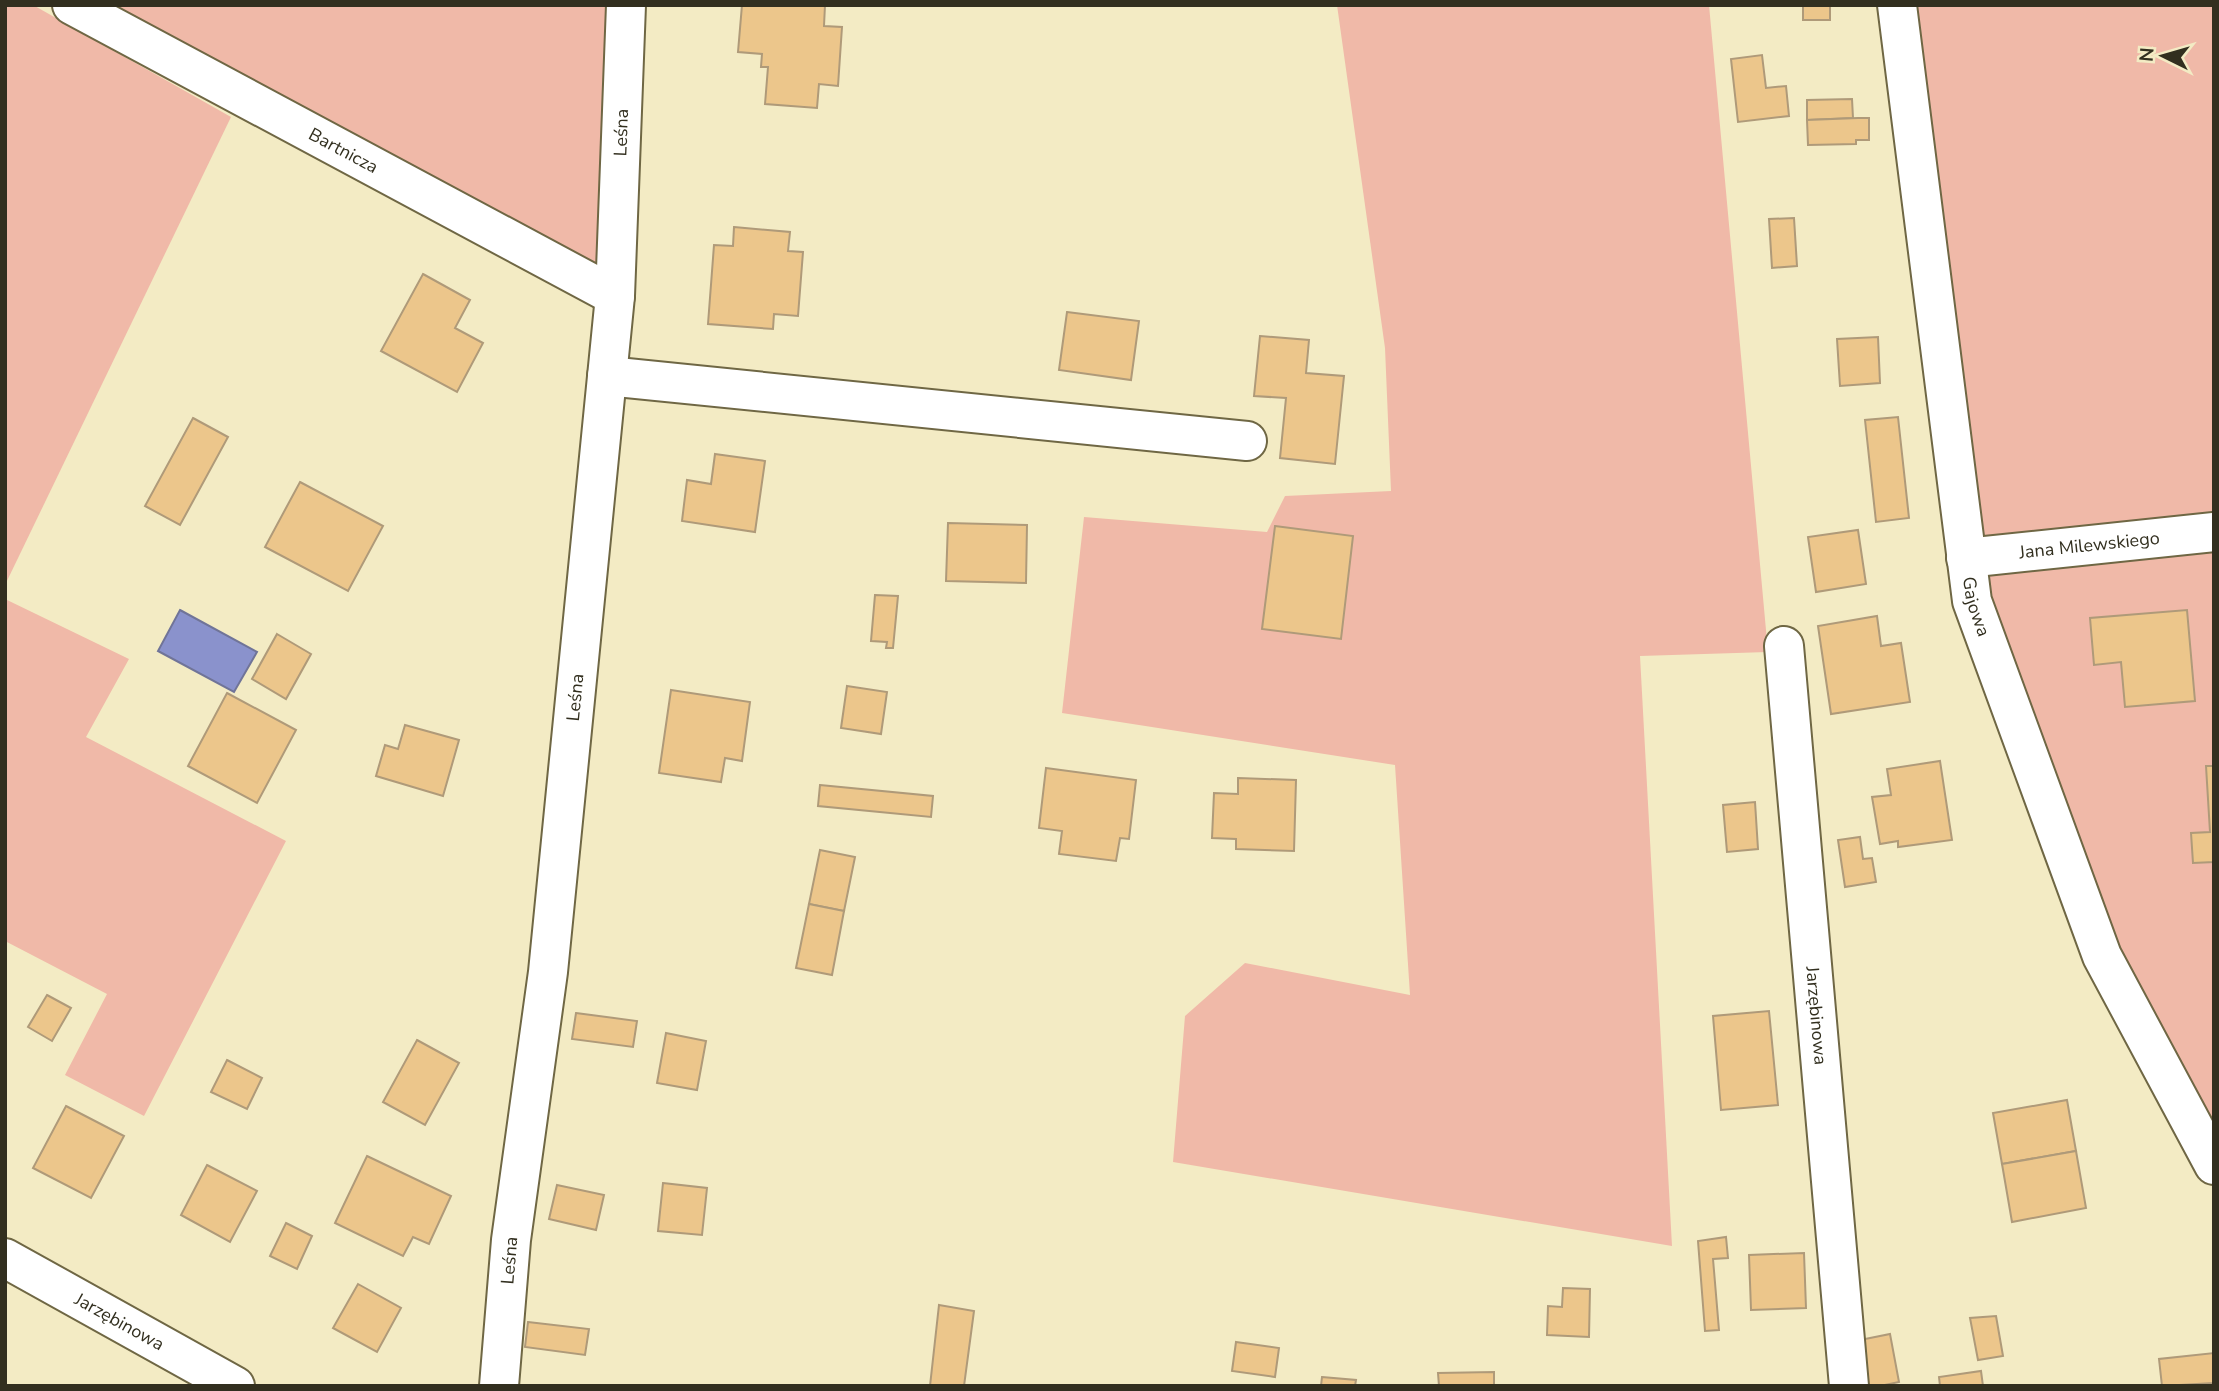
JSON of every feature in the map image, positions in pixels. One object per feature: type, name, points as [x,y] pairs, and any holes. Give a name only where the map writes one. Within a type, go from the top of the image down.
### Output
[{"type":"street","name":"Bartnicza","points":[[72,5],[615,296]]},
{"type":"street","name":"Leśna","points":[[499,1386],[511,1240],[548,972],[615,296],[626,5]]},
{"type":"street","name":"Gajowa","points":[[1897,5],[1972,601],[2102,956],[2214,1165]]},
{"type":"street","points":[[607,376],[1247,441]]},
{"type":"street","name":"Jana Milewskiego","points":[[1966,558],[2214,532]]},
{"type":"street","name":"Jarzębinowa","points":[[1784,646],[1849,1386]]},
{"type":"street","name":"Jarzębinowa","points":[[5,1258],[235,1386]]},
{"type":"shaded area","points":[[5,5],[33,5],[231,117],[5,585]]},
{"type":"shaded area","points":[[72,5],[626,5],[615,296]]},
{"type":"shaded area","points":[[1337,5],[1709,5],[1768,652],[1640,656],[1672,1246],[1173,1162],[1185,1016],[1245,963],[1410,995],[1395,765],[1062,713],[1084,517],[1267,532],[1285,496],[1391,491],[1385,348]]},
{"type":"shaded area","points":[[1897,5],[2214,5],[2214,1165],[2102,956],[1972,601]]},
{"type":"shaded area","points":[[5,599],[129,659],[86,737],[286,841],[144,1116],[65,1075],[107,994],[5,941]]},
{"type":"water","points":[[180,610],[257,652],[234,692],[158,651]]},
{"type":"building","points":[[742,5],[825,5],[824,26],[842,27],[838,86],[819,84],[817,108],[765,104],[768,67],[761,67],[762,54],[738,52]]},
{"type":"building","points":[[1803,5],[1830,5],[1830,20],[1803,20]]},
{"type":"building","points":[[1762,55],[1766,88],[1786,86],[1789,116],[1738,122],[1731,59]]},
{"type":"building","points":[[1852,99],[1853,118],[1807,120],[1807,100]]},
{"type":"building","points":[[1869,118],[1869,140],[1856,140],[1856,144],[1808,145],[1807,120]]},
{"type":"building","points":[[1794,218],[1797,266],[1772,268],[1769,219]]},
{"type":"building","points":[[734,227],[790,232],[788,251],[803,252],[798,316],[774,314],[773,329],[708,324],[714,245],[733,246]]},
{"type":"building","points":[[423,274],[470,300],[455,328],[483,343],[457,392],[381,351]]},
{"type":"building","points":[[1067,312],[1139,321],[1131,380],[1059,370]]},
{"type":"building","points":[[1260,336],[1309,340],[1306,373],[1344,376],[1335,464],[1280,458],[1286,398],[1254,396]]},
{"type":"building","points":[[1878,337],[1880,383],[1840,386],[1837,339]]},
{"type":"building","points":[[1898,417],[1909,518],[1876,522],[1865,420]]},
{"type":"building","points":[[193,418],[228,437],[180,525],[145,506]]},
{"type":"building","points":[[715,454],[765,461],[755,532],[682,521],[687,480],[711,484]]},
{"type":"building","points":[[300,482],[383,526],[348,591],[265,547]]},
{"type":"building","points":[[948,523],[1027,525],[1026,583],[946,581]]},
{"type":"building","points":[[1275,526],[1353,536],[1341,639],[1262,629]]},
{"type":"building","points":[[1858,530],[1866,584],[1816,592],[1808,537]]},
{"type":"building","points":[[875,595],[898,596],[893,648],[886,648],[887,642],[871,641]]},
{"type":"building","points":[[2187,610],[2195,701],[2125,707],[2121,662],[2094,665],[2090,618]]},
{"type":"building","points":[[1877,616],[1881,646],[1901,643],[1910,702],[1831,714],[1818,626]]},
{"type":"building","points":[[277,634],[311,654],[286,699],[252,679]]},
{"type":"building","points":[[847,686],[887,692],[881,734],[841,728]]},
{"type":"building","points":[[671,690],[750,702],[742,761],[725,758],[721,782],[659,773]]},
{"type":"building","points":[[227,693],[296,730],[257,803],[188,766]]},
{"type":"building","points":[[405,725],[459,740],[443,796],[376,776],[385,745],[398,749]]},
{"type":"building","points":[[1940,761],[1952,840],[1898,847],[1898,841],[1880,844],[1872,797],[1891,795],[1887,769]]},
{"type":"building","points":[[2206,766],[2214,766],[2214,862],[2193,863],[2191,833],[2210,832]]},
{"type":"building","points":[[1046,768],[1136,780],[1129,839],[1120,838],[1116,861],[1059,854],[1062,831],[1039,828]]},
{"type":"building","points":[[1238,778],[1296,780],[1294,851],[1236,849],[1236,839],[1212,838],[1214,793],[1238,794]]},
{"type":"building","points":[[820,785],[933,796],[931,817],[818,806]]},
{"type":"building","points":[[1755,802],[1758,849],[1727,852],[1723,805]]},
{"type":"building","points":[[1860,837],[1863,859],[1872,858],[1876,882],[1845,887],[1838,840]]},
{"type":"building","points":[[820,850],[855,857],[844,911],[809,904]]},
{"type":"building","points":[[809,904],[844,911],[832,975],[796,968]]},
{"type":"building","points":[[47,995],[71,1008],[52,1041],[28,1027]]},
{"type":"building","points":[[1769,1011],[1778,1105],[1721,1110],[1713,1016]]},
{"type":"building","points":[[576,1013],[637,1021],[633,1047],[572,1039]]},
{"type":"building","points":[[666,1033],[706,1041],[697,1090],[657,1083]]},
{"type":"building","points":[[417,1040],[459,1063],[425,1125],[383,1102]]},
{"type":"building","points":[[227,1060],[262,1078],[247,1109],[211,1092]]},
{"type":"building","points":[[2067,1100],[2076,1151],[2002,1164],[1993,1113]]},
{"type":"building","points":[[66,1106],[124,1136],[91,1198],[33,1168]]},
{"type":"building","points":[[2076,1151],[2086,1208],[2012,1222],[2002,1164]]},
{"type":"building","points":[[367,1156],[451,1196],[429,1244],[413,1237],[403,1256],[335,1223]]},
{"type":"building","points":[[207,1165],[257,1191],[230,1242],[181,1215]]},
{"type":"building","points":[[663,1183],[707,1188],[702,1235],[658,1231]]},
{"type":"building","points":[[557,1185],[604,1195],[596,1230],[549,1219]]},
{"type":"building","points":[[286,1223],[312,1236],[297,1269],[270,1256]]},
{"type":"building","points":[[1726,1237],[1728,1258],[1713,1259],[1719,1330],[1705,1331],[1698,1241]]},
{"type":"building","points":[[1804,1253],[1806,1308],[1751,1310],[1749,1255]]},
{"type":"building","points":[[358,1284],[401,1308],[377,1352],[333,1328]]},
{"type":"building","points":[[1563,1288],[1590,1289],[1589,1337],[1547,1335],[1548,1306],[1562,1307]]},
{"type":"building","points":[[939,1305],[974,1311],[964,1386],[930,1386]]},
{"type":"building","points":[[1996,1316],[2003,1356],[1978,1360],[1970,1318]]},
{"type":"building","points":[[528,1322],[589,1329],[585,1355],[525,1347]]},
{"type":"building","points":[[1890,1334],[1899,1382],[1864,1386],[1855,1341]]},
{"type":"building","points":[[1236,1342],[1279,1348],[1275,1377],[1232,1371]]},
{"type":"building","points":[[2214,1353],[2214,1383],[2162,1386],[2159,1359]]},
{"type":"building","points":[[1981,1371],[1983,1386],[1940,1386],[1939,1377]]},
{"type":"building","points":[[1494,1372],[1494,1386],[1439,1386],[1438,1373]]},
{"type":"building","points":[[1322,1377],[1356,1380],[1355,1386],[1321,1386]]}]
